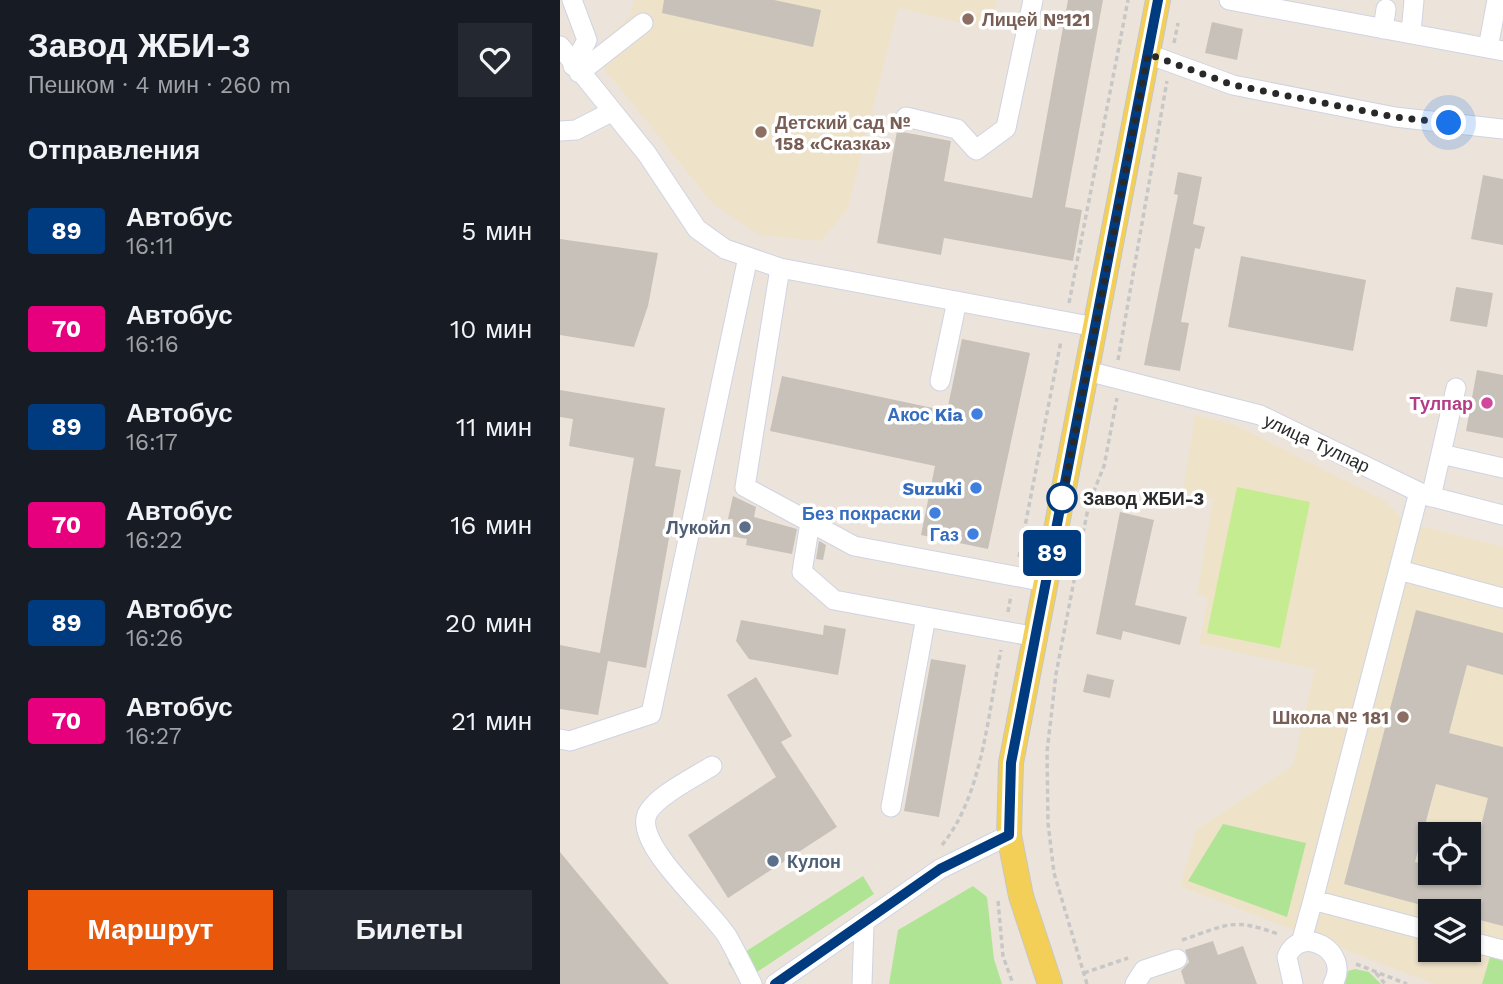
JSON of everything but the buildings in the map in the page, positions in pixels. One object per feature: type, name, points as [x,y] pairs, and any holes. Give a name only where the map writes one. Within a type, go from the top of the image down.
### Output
[{"type":"main road","points":[[1049,984],[1021,896],[1009,835],[1011,763],[1095,327],[1159,58],[1158,0]]},
{"type":"street","points":[[572,0],[587,40],[576,69]]},
{"type":"street","points":[[906,117],[957,129],[976,150],[1006,128],[1034,0]]},
{"type":"street","points":[[1229,0],[1385,19],[1411,33],[1496,49],[1497,0]]},
{"type":"street","points":[[1411,33],[1414,0]]},
{"type":"street","points":[[576,69],[643,23]]},
{"type":"street","points":[[560,46],[654,163],[698,229],[725,249],[780,268],[1095,327]]},
{"type":"street","points":[[1159,58],[1233,85],[1395,117],[1503,129]]},
{"type":"street","points":[[560,131],[576,130],[611,112]]},
{"type":"street","points":[[560,740],[570,741],[650,714],[748,257]]},
{"type":"street","points":[[780,268],[745,487],[854,546],[1046,582]]},
{"type":"street","points":[[940,381],[957,301]]},
{"type":"street","name":"улица Тулпар","points":[[1087,371],[1260,415],[1425,495],[1503,515]]},
{"type":"street","points":[[1293,984],[1287,957],[1301,943],[1399,570],[1441,454],[1456,388]]},
{"type":"street","points":[[1441,454],[1503,468]]},
{"type":"street","points":[[810,522],[802,572],[834,600],[1037,637]]},
{"type":"street","points":[[1399,570],[1503,598]]},
{"type":"street","points":[[891,807],[926,617]]},
{"type":"street","points":[[712,766],[653,804],[646,818],[647,831],[655,849],[726,934],[752,984]]},
{"type":"street","points":[[775,984],[864,925],[940,869],[1009,835]]},
{"type":"street","points":[[1313,900],[1418,927]]},
{"type":"street","points":[[862,984],[864,925]]},
{"type":"street","points":[[1301,943],[1317,943],[1335,956],[1338,972],[1333,984]]},
{"type":"street","points":[[1481,944],[1503,950]]},
{"type":"street","points":[[1135,984],[1144,970],[1177,950]]},
{"type":"path","points":[[936,852],[954,831],[974,783],[1128,0]]},
{"type":"path","points":[[1087,984],[1055,873],[1048,823],[1047,751],[1058,661],[1089,503],[1104,467],[1119,379],[1120,334],[1159,58],[1180,12]]},
{"type":"path","points":[[998,901],[1003,956],[1013,984]]},
{"type":"path","points":[[1177,950],[1242,922],[1301,943]]},
{"type":"path","points":[[1084,974],[1139,955]]},
{"type":"path","points":[[1335,956],[1407,984]]},
{"type":"path","points":[[1375,972],[1385,984]]},
{"type":"shaded area","name":"Детский сад № 158 «Сказка»","points":[[635,0],[997,0],[990,30],[898,8],[847,210],[821,241],[760,235],[712,203],[591,52],[630,16]]},
{"type":"shaded area","name":"Школа № 181","points":[[1195,415],[1235,425],[1384,500],[1406,522],[1503,547],[1503,984],[1434,984],[1180,886],[1197,829],[1293,765],[1315,669],[1199,644],[1208,598],[1197,594],[1213,499],[1183,491]]},
{"type":"green space","points":[[1237,487],[1310,502],[1280,648],[1207,633]]},
{"type":"green space","points":[[1223,824],[1306,843],[1287,917],[1188,881]]},
{"type":"green space","points":[[863,876],[874,894],[742,982],[728,963]]},
{"type":"green space","points":[[973,886],[987,897],[994,959],[1002,984],[889,984],[898,930]]},
{"type":"green space","points":[[1490,957],[1503,961],[1503,984],[1482,984]]},
{"type":"green space","points":[[1355,969],[1369,972],[1381,984],[1345,984],[1348,971]]},
{"type":"bus line","name":"89","points":[[775,984],[864,925],[940,869],[974,849],[1009,835],[1011,763],[1158,0]]},
{"type":"place","name":"Лицей №121","points":[[968,19]]},
{"type":"place","name":"Детский сад № 158 «Сказка»","points":[[761,132]]},
{"type":"place","name":"Тулпар","points":[[1487,403]]},
{"type":"place","name":"Акос Kia","points":[[977,414]]},
{"type":"place","name":"Suzuki","points":[[976,488]]},
{"type":"place","name":"Завод ЖБИ-3","points":[[1062,498]]},
{"type":"place","name":"Без покраски","points":[[935,513]]},
{"type":"place","name":"Лукойл","points":[[745,527]]},
{"type":"place","name":"Газ","points":[[973,534]]},
{"type":"place","name":"Школа № 181","points":[[1403,717]]},
{"type":"place","name":"Кулон","points":[[773,861]]},
{"type":"route","points":[[1062,498],[1062,501],[1148,54],[1233,85],[1395,117],[1449,123]]}]
